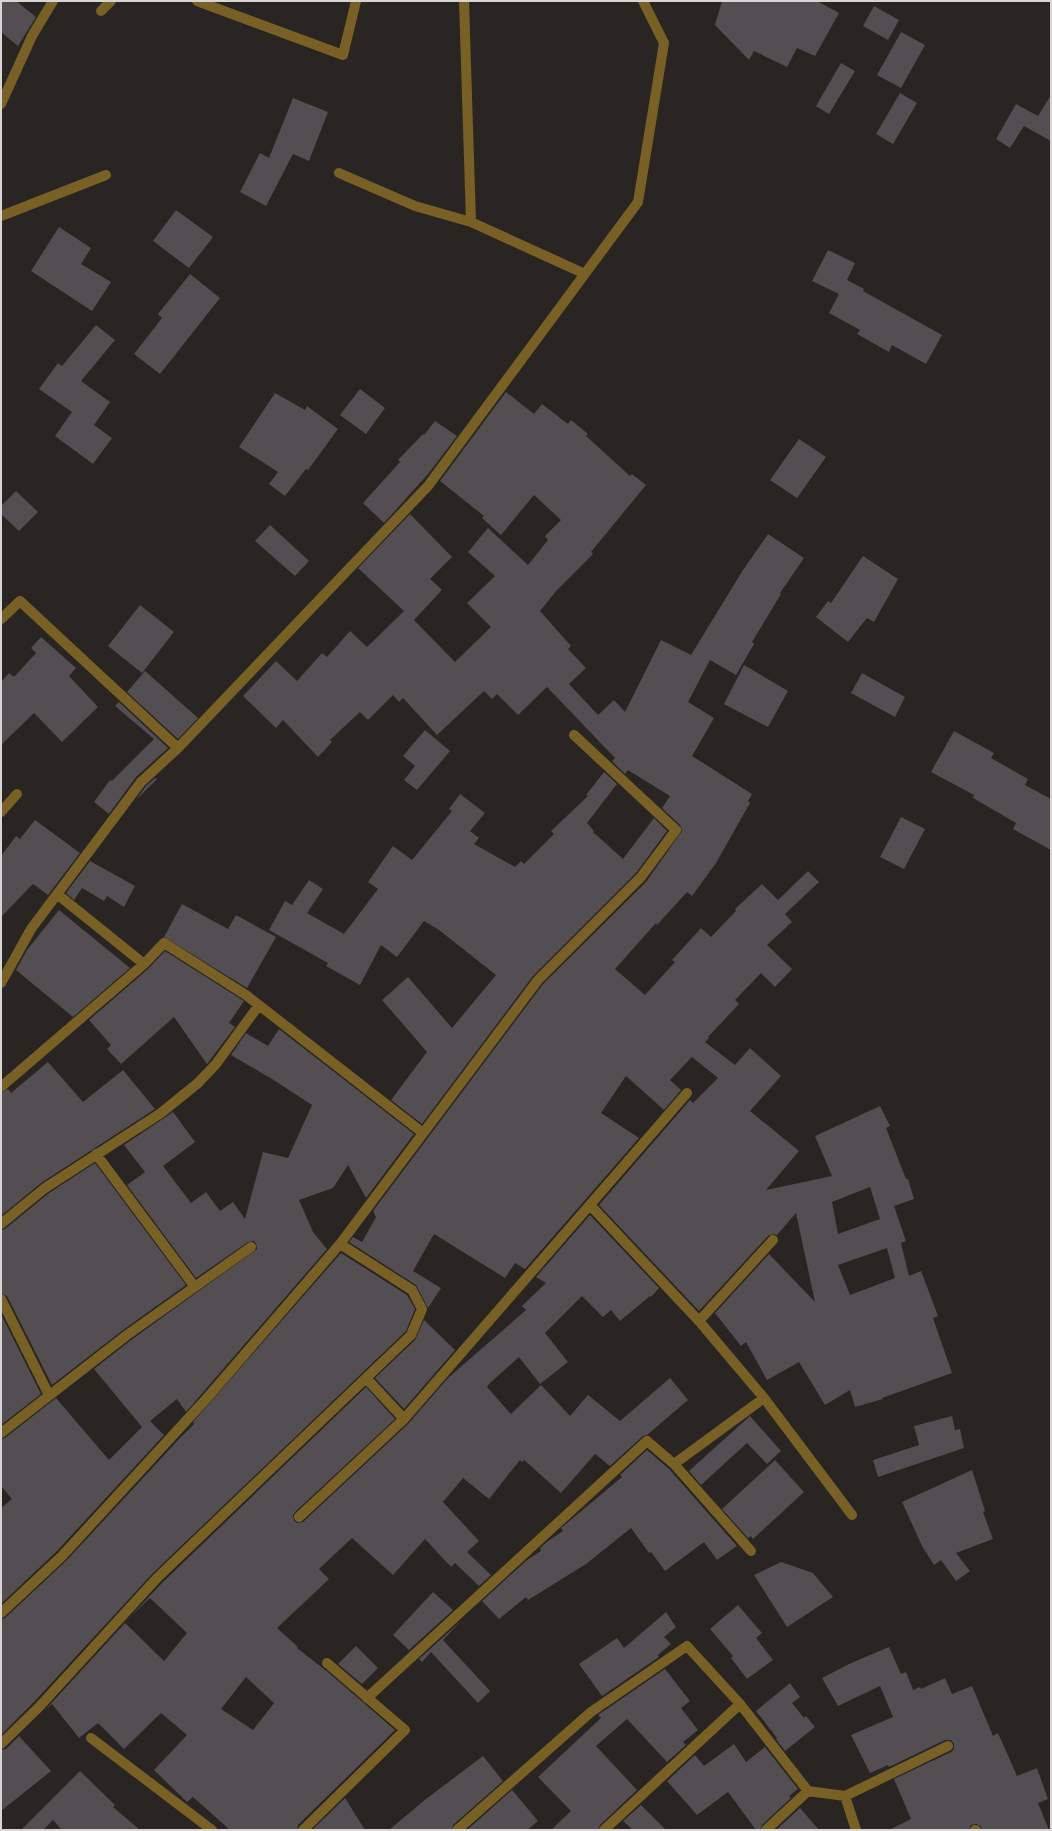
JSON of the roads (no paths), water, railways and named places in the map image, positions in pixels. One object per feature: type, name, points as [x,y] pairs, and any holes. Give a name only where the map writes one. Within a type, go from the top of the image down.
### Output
[{"type":"street","points":[[1,104],[32,36],[53,1]]},
{"type":"street","points":[[101,12],[111,1]]},
{"type":"street","points":[[197,1],[343,55],[356,1]]},
{"type":"street","points":[[464,1],[471,222]]},
{"type":"street","points":[[1,983],[31,929],[141,782],[178,748],[428,486],[638,202],[664,43],[643,1]]},
{"type":"street","points":[[339,173],[416,206],[471,222],[585,274]]},
{"type":"street","points":[[1,216],[106,175]]},
{"type":"street","points":[[1,619],[20,601],[178,748]]},
{"type":"street","points":[[1,1612],[62,1556],[180,1427],[340,1244],[538,980],[640,877],[676,830],[574,734]]},
{"type":"street","points":[[1,812],[17,794]]},
{"type":"street","points":[[57,894],[144,964]]},
{"type":"street","points":[[1,1087],[144,964],[164,943],[259,1005],[423,1133]]},
{"type":"street","points":[[1,1224],[45,1188],[161,1113],[198,1083],[216,1064],[259,1005]]},
{"type":"street","points":[[300,1517],[404,1419],[687,1093]]},
{"type":"street","points":[[96,1154],[195,1287]]},
{"type":"street","points":[[590,1205],[699,1320],[764,1398],[852,1515]]},
{"type":"street","points":[[699,1320],[773,1240]]},
{"type":"street","points":[[1,1744],[39,1707],[157,1578],[367,1379],[411,1335],[422,1309],[412,1290],[340,1244]]},
{"type":"street","points":[[1,1433],[127,1335],[251,1246]]},
{"type":"street","points":[[1,1299],[49,1396]]},
{"type":"street","points":[[367,1379],[404,1419]]},
{"type":"street","points":[[674,1464],[764,1398]]},
{"type":"street","points":[[366,1698],[648,1441],[674,1464],[751,1551]]},
{"type":"street","points":[[457,1830],[591,1712],[687,1646],[740,1704],[808,1791],[845,1796],[948,1746]]},
{"type":"street","points":[[303,1830],[405,1730],[366,1698],[327,1662]]},
{"type":"street","points":[[604,1830],[740,1704]]},
{"type":"street","points":[[91,1738],[212,1830]]},
{"type":"street","points":[[766,1830],[808,1791]]},
{"type":"street","points":[[845,1796],[856,1830]]}]
